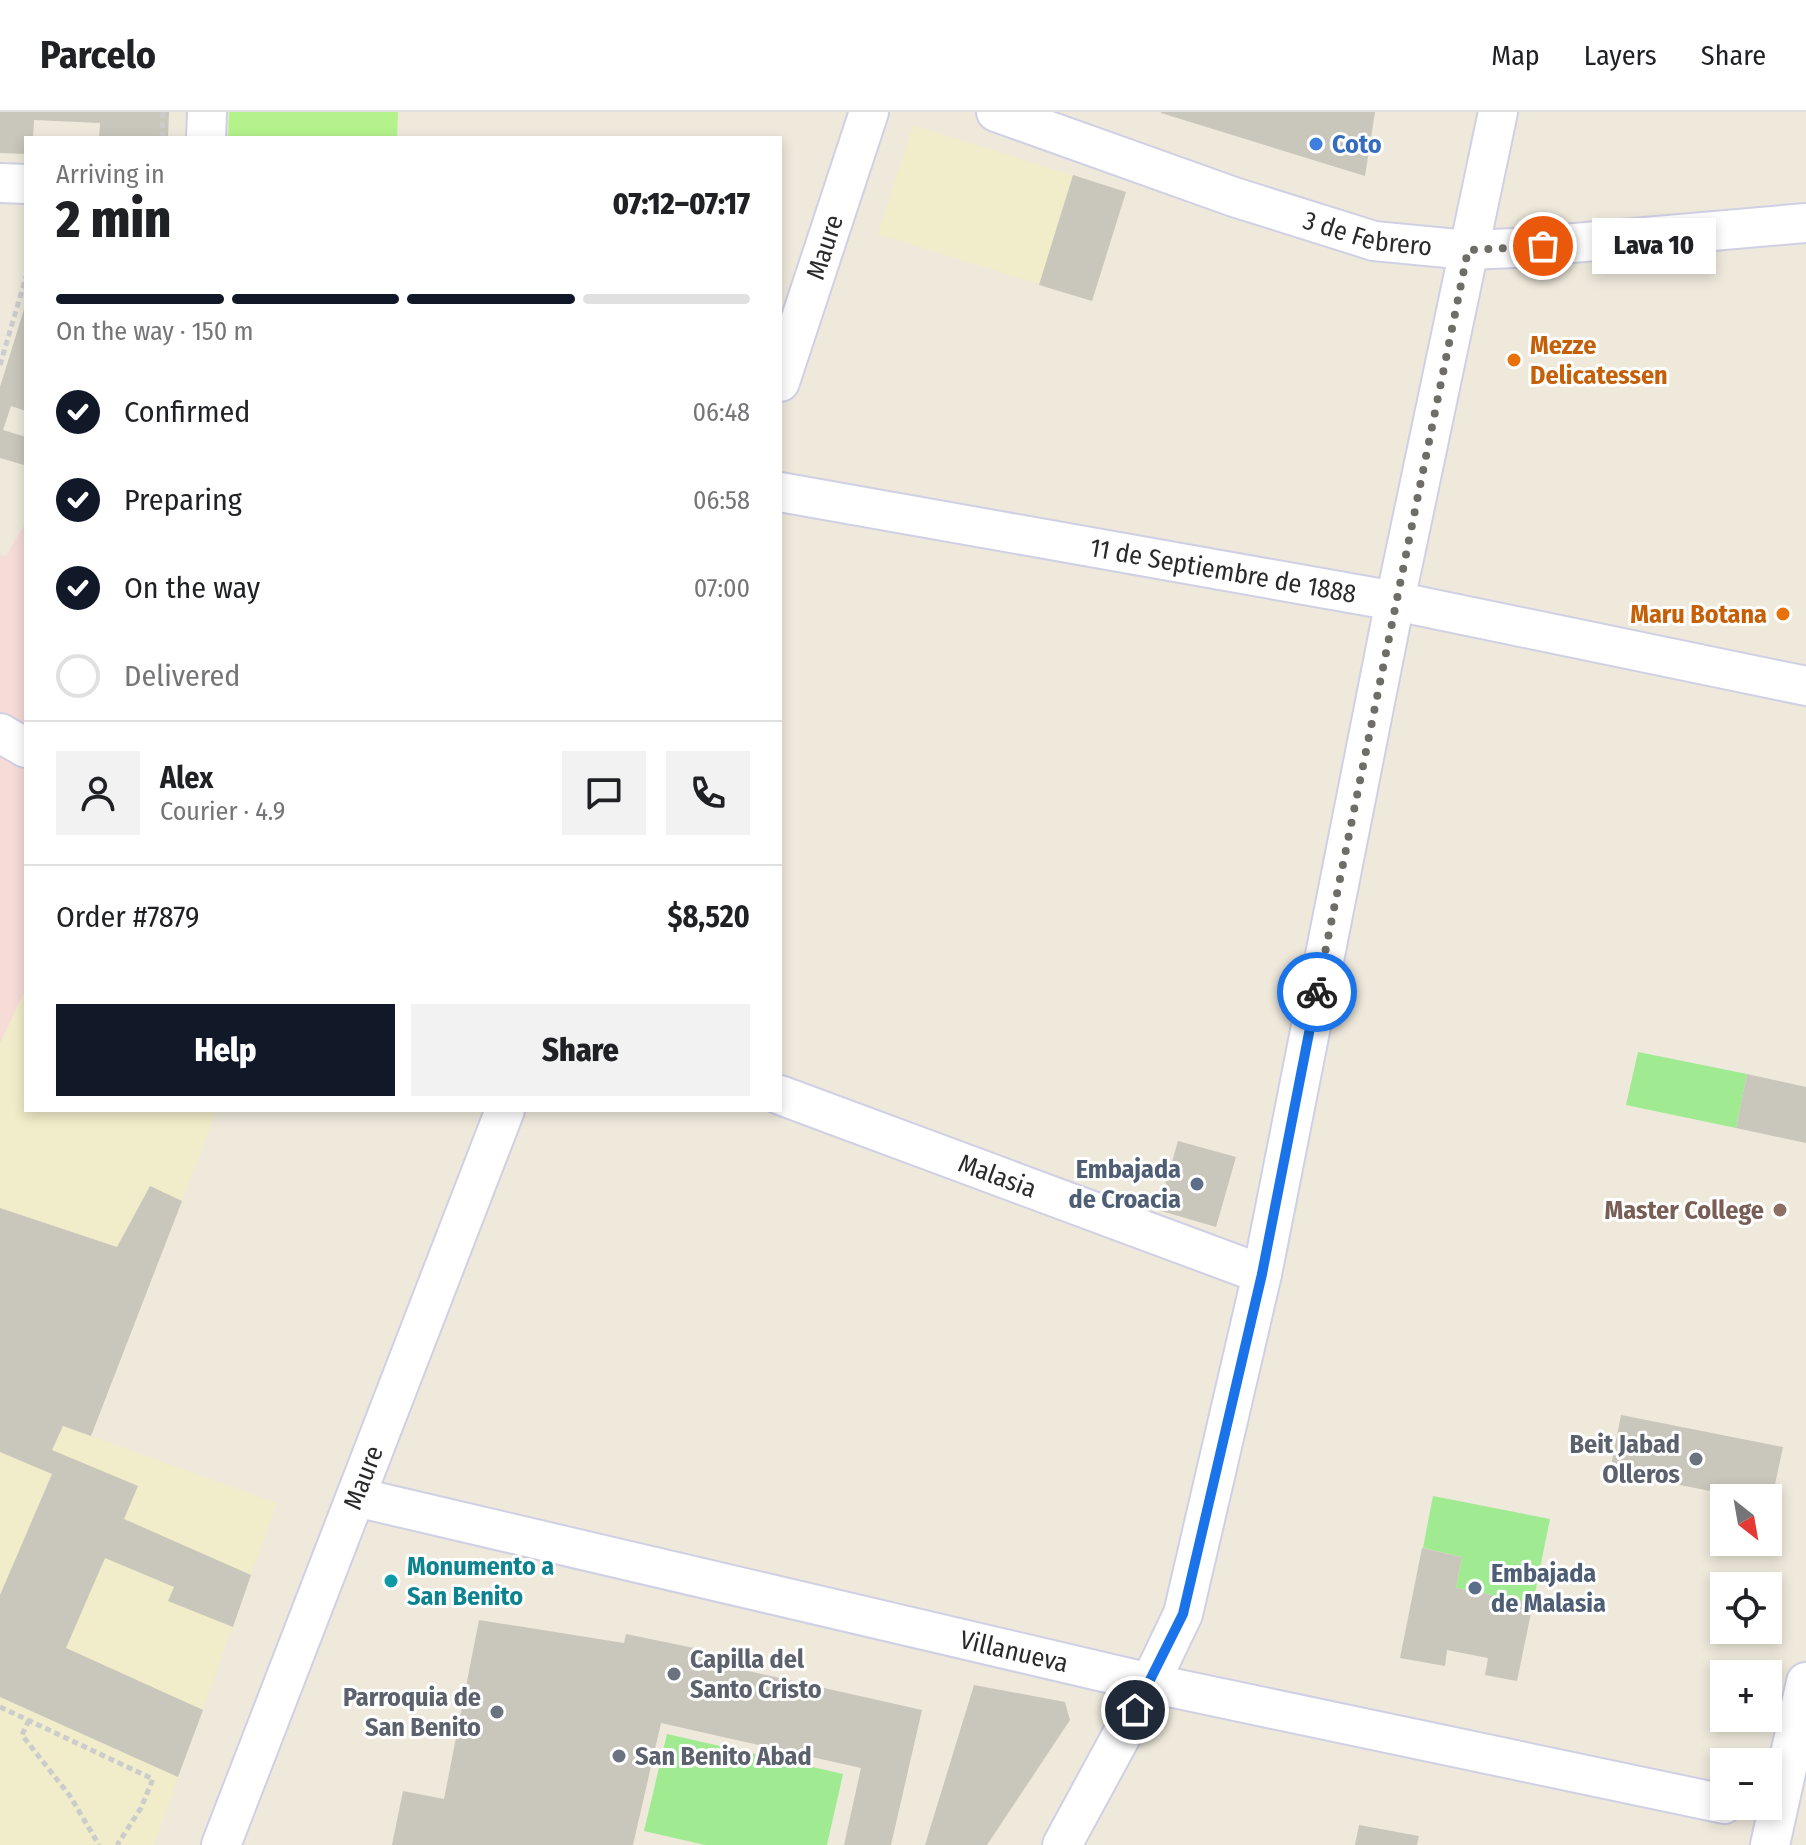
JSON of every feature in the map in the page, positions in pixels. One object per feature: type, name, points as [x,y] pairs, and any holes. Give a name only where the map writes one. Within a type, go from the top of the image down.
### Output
[{"type":"street","points":[[206,136],[207,112]]},
{"type":"street","name":"Maure","points":[[782,376],[869,112]]},
{"type":"street","name":"3 de Febrero","points":[[996,112],[1234,197],[1374,241],[1468,250],[1806,223]]},
{"type":"street","points":[[1062,1845],[1150,1683],[1183,1614],[1262,1274],[1395,601],[1498,112]]},
{"type":"street","points":[[0,183],[24,184]]},
{"type":"street","name":"11 de Septiembre de 1888","points":[[782,492],[1395,601],[1806,686]]},
{"type":"street","points":[[0,733],[24,747]]},
{"type":"street","name":"Malasia","points":[[782,1096],[1262,1274]]},
{"type":"street","name":"Maure","points":[[221,1845],[504,1112]]},
{"type":"street","name":"Villanueva","points":[[356,1497],[1150,1683],[1710,1801]]},
{"type":"street","points":[[1784,1827],[1806,1682]]},
{"type":"path","points":[[162,136],[163,112]]},
{"type":"path","points":[[0,365],[24,284]]},
{"type":"path","points":[[0,1707],[153,1779],[141,1808],[117,1845]]},
{"type":"path","points":[[29,1720],[22,1735],[70,1796],[99,1845]]},
{"type":"shaded area","points":[[913,125],[1126,192],[1092,301],[878,234]]},
{"type":"shaded area","points":[[24,525],[24,992],[0,1043],[0,555],[6,556]]},
{"type":"shaded area","points":[[24,992],[24,1112],[216,1112],[91,1436],[277,1503],[154,1845],[0,1845],[0,1043]]},
{"type":"green space","points":[[229,112],[398,112],[397,136],[228,136]]},
{"type":"green space","points":[[1638,1052],[1747,1074],[1736,1128],[1626,1105]]},
{"type":"green space","points":[[1433,1496],[1550,1519],[1533,1603],[1456,1588],[1462,1557],[1423,1548]]},
{"type":"green space","points":[[667,1734],[843,1774],[827,1845],[705,1845],[644,1831]]},
{"type":"building","points":[[0,112],[169,112],[168,136],[99,136],[100,123],[34,120],[33,136],[24,136],[24,154],[0,153]]},
{"type":"building","name":"Coto","points":[[1161,112],[1375,112],[1365,176]]},
{"type":"building","points":[[1073,175],[1126,192],[1092,301],[1039,285]]},
{"type":"building","points":[[24,309],[24,410],[11,406],[3,430],[24,436],[24,465],[0,458],[0,387]]},
{"type":"building","points":[[1747,1074],[1806,1087],[1806,1143],[1736,1128]]},
{"type":"building","name":"Embajada de Croacia","points":[[1178,1141],[1236,1157],[1216,1227],[1158,1210]]},
{"type":"building","points":[[150,1186],[182,1201],[91,1436],[63,1426],[52,1450],[138,1486],[124,1519],[251,1575],[233,1627],[168,1601],[174,1587],[105,1558],[66,1648],[203,1710],[178,1777],[0,1697],[0,1595],[52,1474],[0,1452],[0,1208],[117,1247]]},
{"type":"building","name":"Beit Jabad Olleros","points":[[1621,1415],[1783,1447],[1775,1484],[1710,1484],[1710,1491],[1610,1471]]},
{"type":"building","points":[[1422,1548],[1462,1557],[1456,1588],[1533,1603],[1517,1681],[1485,1675],[1488,1658],[1447,1650],[1445,1666],[1400,1658]]},
{"type":"building","points":[[479,1620],[624,1643],[626,1634],[733,1656],[731,1667],[922,1710],[891,1845],[844,1845],[861,1768],[661,1723],[633,1845],[392,1845],[403,1791],[444,1799]]},
{"type":"building","points":[[974,1685],[1065,1702],[1070,1720],[987,1845],[925,1845]]},
{"type":"building","points":[[1359,1825],[1419,1836],[1417,1845],[1355,1845]]},
{"type":"way so far","points":[[1317,992],[1468,250],[1543,246]]},
{"type":"place","name":"Coto","points":[[1316,144]]},
{"type":"place","name":"Lava 10","points":[[1543,246]]},
{"type":"place","name":"Mezze Delicatessen","points":[[1514,360]]},
{"type":"place","name":"Maru Botana","points":[[1783,614]]},
{"type":"place","name":"Embajada de Croacia","points":[[1197,1184]]},
{"type":"place","name":"Master College","points":[[1780,1210]]},
{"type":"place","name":"Beit Jabad Olleros","points":[[1696,1459]]},
{"type":"place","name":"Monumento a San Benito","points":[[391,1581]]},
{"type":"place","name":"Embajada de Malasia","points":[[1475,1588]]},
{"type":"place","name":"Capilla del Santo Cristo","points":[[674,1674]]},
{"type":"place","name":"Parroquia de San Benito","points":[[497,1712]]},
{"type":"place","name":"San Benito Abad","points":[[619,1756]]},
{"type":"route","points":[[1135,1710],[1183,1614],[1262,1274],[1317,992]]}]
